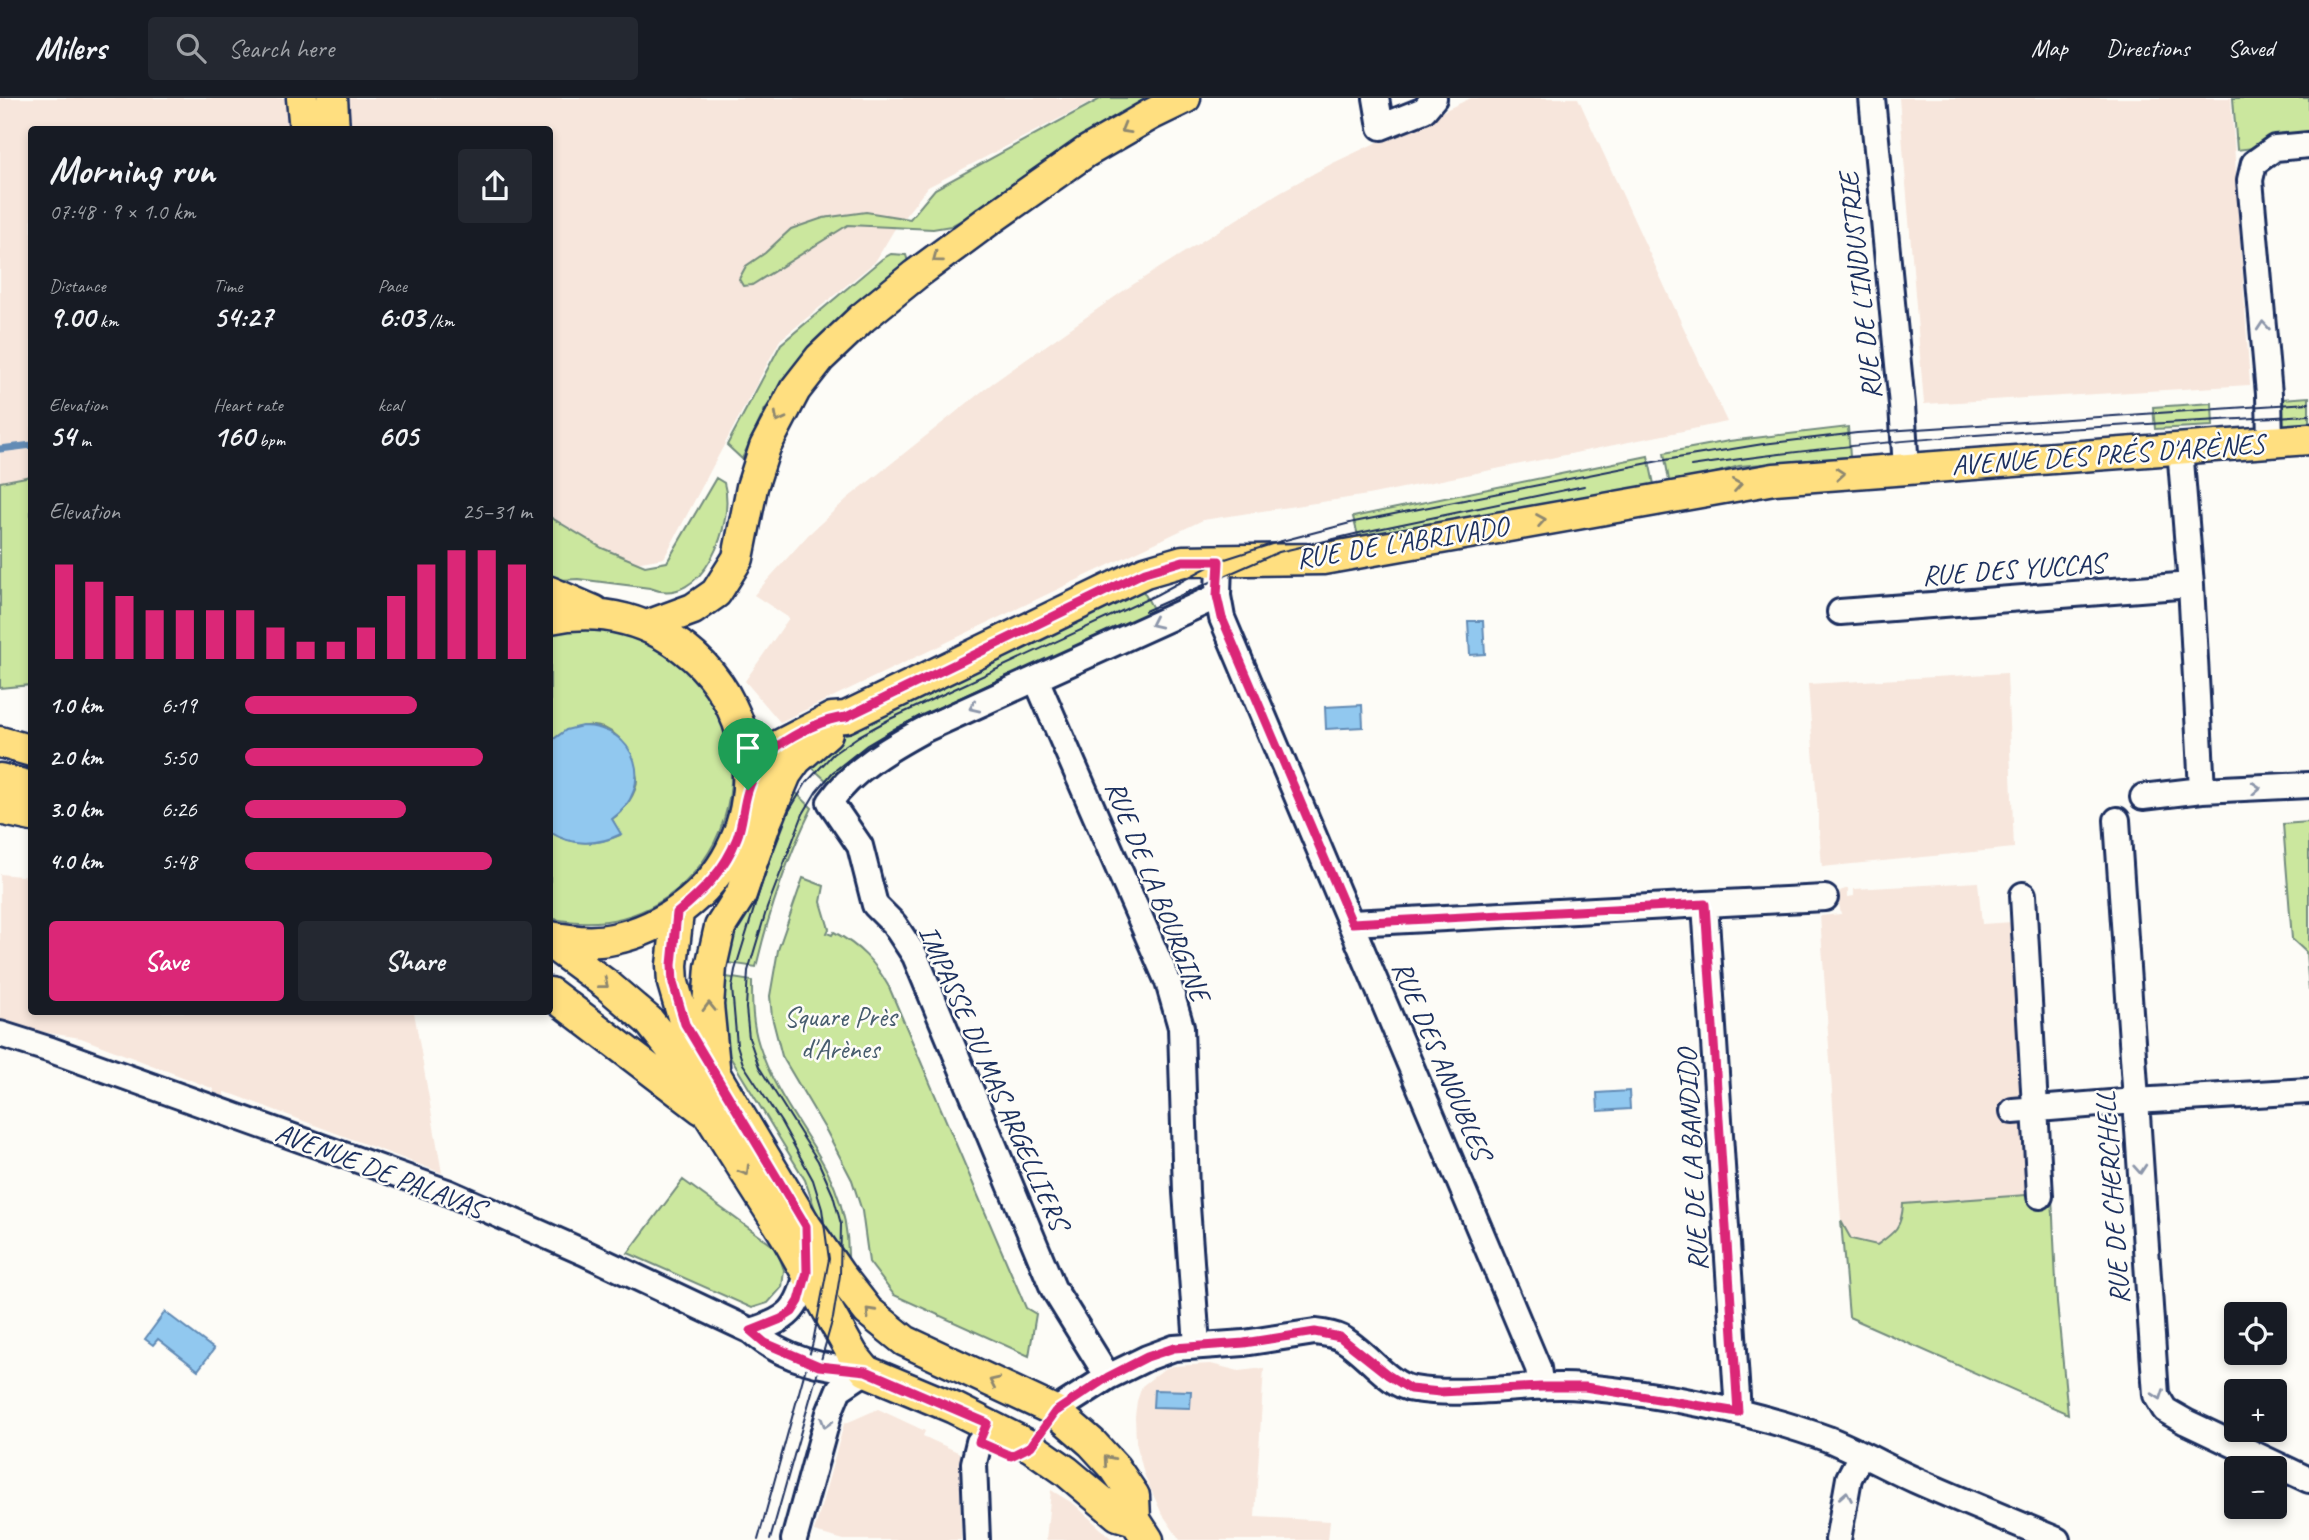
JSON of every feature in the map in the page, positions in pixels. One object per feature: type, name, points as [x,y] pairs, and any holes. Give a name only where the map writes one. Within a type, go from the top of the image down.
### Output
[{"type":"main road","points":[[302,98],[304,126]]},
{"type":"main road","points":[[332,98],[334,126]]},
{"type":"main road","points":[[647,626],[693,609],[716,593],[738,558],[752,486],[765,447],[795,390],[820,358],[883,301],[988,221],[1086,152],[1185,98]]},
{"type":"main road","name":"AVENUE DES PRÉS D'ARÈNES","points":[[1906,469],[2309,439]]},
{"type":"main road","name":"RUE DE L'ABRIVADO","points":[[748,790],[776,747],[832,718],[846,717],[1145,572],[1183,561],[1322,559],[1735,485],[1906,469]]},
{"type":"main road","points":[[553,593],[600,614]]},
{"type":"main road","points":[[553,617],[600,614],[624,618],[647,626],[677,642],[695,657],[724,691],[739,722],[747,756],[748,790],[741,826],[726,860],[712,881],[677,913],[645,930],[611,940],[574,942],[553,938]]},
{"type":"main road","points":[[714,1075],[708,1005],[711,967],[720,927],[741,894],[765,824],[786,774],[810,746],[836,728],[846,717]]},
{"type":"main road","points":[[0,742],[28,750]]},
{"type":"main road","points":[[0,779],[28,786]]},
{"type":"main road","points":[[0,809],[28,815]]},
{"type":"main road","name":"AVENUE DE PALAVAS","points":[[677,913],[673,983],[685,1024],[806,1226],[868,1311],[905,1341],[925,1352],[1055,1412],[1098,1449],[1115,1468],[1134,1496],[1141,1530]]},
{"type":"main road","points":[[553,945],[649,1020],[693,1079],[708,1113],[807,1272],[853,1354],[866,1371],[900,1356],[925,1352]]},
{"type":"main road","points":[[553,995],[708,1113]]},
{"type":"main road","points":[[806,1226],[807,1272]]},
{"type":"main road","name":"AVENUE DE PALAVAS","points":[[866,1371],[983,1433],[1031,1446],[1141,1530]]},
{"type":"main road","points":[[1031,1446],[1055,1412]]},
{"type":"street","points":[[1376,98],[1381,127],[1424,110],[1434,98]]},
{"type":"street","name":"RUE DE L'INDUSTRIE","points":[[1872,98],[1906,469]]},
{"type":"street","points":[[2270,442],[2269,394],[2250,180],[2254,163],[2275,148],[2309,145]]},
{"type":"street","points":[[2180,448],[2191,585],[2202,790]]},
{"type":"street","name":"RUE DES ANOUBLES","points":[[1219,561],[1217,596],[1222,618],[1538,1368],[1541,1387]]},
{"type":"street","name":"RUE DES YUCCAS","points":[[1840,612],[2191,585]]},
{"type":"street","points":[[1037,679],[1217,596]]},
{"type":"street","name":"IMPASSE DU MAS ARGELLIERS","points":[[1037,679],[925,729],[887,750],[852,778],[830,802],[860,846],[875,905],[894,924],[915,956],[1053,1288],[1108,1377]]},
{"type":"street","name":"RUE DE LA BOURGINE","points":[[1037,679],[1168,982],[1181,1027],[1186,1192],[1197,1345]]},
{"type":"street","points":[[2143,797],[2202,790],[2309,785]]},
{"type":"street","name":"RUE DE CHERCHELL","points":[[2117,820],[2157,1395],[2165,1410],[2186,1422],[2309,1480]]},
{"type":"street","points":[[2023,895],[2024,1110],[2039,1196]]},
{"type":"street","points":[[1352,923],[1825,898]]},
{"type":"street","name":"RUE DE LA BANDIDO","points":[[1705,904],[1738,1412]]},
{"type":"street","name":"AVENUE DE PALAVAS","points":[[0,1034],[447,1192],[751,1331],[765,1343],[819,1366],[866,1371]]},
{"type":"street","points":[[2024,1110],[2309,1091]]},
{"type":"street","points":[[751,1331],[769,1325],[792,1312],[799,1301],[807,1272]]},
{"type":"street","points":[[1055,1412],[1108,1377],[1164,1351],[1197,1345],[1244,1343],[1315,1332],[1326,1333],[1350,1343],[1388,1375],[1410,1389],[1440,1392],[1585,1387],[1738,1412],[1829,1440],[2057,1540]]},
{"type":"street","points":[[802,1538],[829,1413],[839,1390],[866,1371]]},
{"type":"street","points":[[977,1540],[974,1463],[983,1433]]},
{"type":"street","points":[[1838,1540],[1849,1478],[1861,1455]]},
{"type":"shaded area","points":[[0,98],[1099,98],[928,187],[894,230],[875,262],[780,340],[664,558],[553,577],[553,126],[28,126],[28,477],[0,482]]},
{"type":"shaded area","points":[[1471,98],[1578,98],[1727,422],[1368,495],[1203,520],[780,722],[745,681],[789,618],[754,595],[808,535],[848,498],[990,385],[1126,289],[1280,192],[1331,164]]},
{"type":"shaded area","points":[[1899,98],[2231,98],[2250,385],[1924,404]]},
{"type":"shaded area","points":[[2007,673],[2014,848],[1822,867],[1808,684]]},
{"type":"shaded area","points":[[0,874],[28,877],[28,1015],[415,1015],[442,1173],[235,1095],[224,1092],[224,1096],[213,1094],[214,1089],[81,1038],[42,1032],[0,1019]]},
{"type":"shaded area","points":[[1978,882],[1982,924],[2013,922],[2023,1081],[2026,1195],[1904,1204],[1903,1220],[1893,1233],[1877,1245],[1851,1239],[1841,1221],[1820,916],[1841,914],[1838,899],[1840,891],[1848,888],[1848,897],[1854,896],[1854,889]]},
{"type":"shaded area","points":[[1211,1364],[1239,1371],[1264,1368],[1255,1517],[1330,1521],[1328,1540],[1180,1540],[1161,1512],[1144,1474],[1136,1442],[1135,1416],[1142,1386],[1164,1369],[1173,1366]]},
{"type":"shaded area","points":[[878,1409],[925,1431],[923,1436],[960,1453],[961,1540],[844,1540],[814,1532],[844,1424]]},
{"type":"shaded area","points":[[1051,1490],[1074,1504],[1113,1540],[1046,1540]]},
{"type":"green space","points":[[1102,98],[1154,98],[1080,139],[951,226],[933,229],[848,225],[752,285],[743,286],[739,279],[746,266],[791,229],[823,218],[866,212],[910,219],[935,189]]},
{"type":"green space","points":[[2233,98],[2309,98],[2309,134],[2270,146],[2237,150]]},
{"type":"green space","points":[[891,254],[906,255],[908,262],[819,341],[765,409],[742,459],[727,445],[781,344]]},
{"type":"green space","points":[[2309,397],[2309,428],[2283,430],[2282,399]]},
{"type":"green space","points":[[2212,403],[2213,426],[2155,429],[2153,407]]},
{"type":"green space","points":[[1848,427],[1850,457],[1739,466],[1670,486],[1664,453],[1729,441]]},
{"type":"green space","points":[[1648,456],[1655,489],[1359,539],[1353,517]]},
{"type":"green space","points":[[28,477],[28,685],[0,688],[0,482]]},
{"type":"green space","points":[[716,478],[724,483],[725,519],[711,558],[700,575],[686,586],[669,591],[578,579],[561,580],[553,576],[553,519],[602,548],[645,566],[667,562]]},
{"type":"green space","points":[[1142,589],[1156,614],[830,784],[806,762],[845,730]]},
{"type":"green space","points":[[605,628],[660,647],[703,687],[726,733],[731,783],[720,831],[694,873],[656,904],[607,921],[553,918],[553,833],[576,842],[602,841],[620,835],[612,819],[629,801],[637,783],[636,776],[624,745],[619,738],[602,728],[575,728],[553,740],[553,631]]},
{"type":"green space","points":[[789,786],[812,808],[780,886],[756,967],[722,962]]},
{"type":"green space","points":[[2309,822],[2309,990],[2306,952],[2292,939],[2283,824]]},
{"type":"green space","name":"Square Près d'Arènes","points":[[803,878],[824,886],[821,902],[829,929],[827,933],[832,935],[834,932],[859,949],[872,962],[889,987],[1026,1308],[1036,1314],[1029,1356],[894,1295],[869,1262],[862,1211],[852,1180],[782,1056],[772,1017],[770,996],[778,950]]},
{"type":"green space","points":[[720,976],[752,981],[752,1005],[759,1045],[770,1074],[828,1173],[839,1199],[846,1228],[848,1262],[820,1224],[805,1180],[727,1052]]},
{"type":"green space","points":[[683,1180],[776,1248],[784,1270],[782,1287],[768,1303],[752,1308],[628,1253]]},
{"type":"green space","points":[[2026,1195],[2052,1196],[2057,1303],[2068,1414],[1849,1317],[1841,1221],[1851,1239],[1877,1245],[1896,1228],[1903,1204]]},
{"type":"water","points":[[1468,621],[1483,621],[1485,654],[1470,655]]},
{"type":"water","points":[[1362,705],[1363,727],[1326,729],[1325,707]]},
{"type":"water","points":[[582,726],[601,729],[616,736],[627,747],[634,760],[634,791],[626,806],[612,819],[621,834],[603,841],[585,843],[553,834],[553,740],[566,730]]},
{"type":"water","points":[[1629,1091],[1630,1109],[1598,1111],[1597,1093]]},
{"type":"water","points":[[165,1312],[214,1349],[198,1370],[158,1339],[153,1345],[145,1339]]},
{"type":"water","points":[[1154,1390],[1191,1391],[1190,1408],[1153,1407]]},
{"type":"waterway","points":[[0,449],[28,446]]},
{"type":"tram line","points":[[758,1540],[813,1342],[829,1259],[822,1209],[813,1180],[781,1122],[743,1064],[737,1045],[732,988],[765,873],[789,811],[806,783],[833,754],[890,719],[1156,595],[1219,561],[1354,522],[1659,461],[1763,444],[1857,433],[2309,403]]},
{"type":"tram line","points":[[1691,466],[1922,439],[2309,415]]},
{"type":"tram line","points":[[1145,611],[1279,552],[1584,486]]},
{"type":"tram line","points":[[770,1540],[833,1318],[840,1275],[841,1224],[833,1195],[818,1161],[759,1067],[749,1038],[746,1008],[748,971],[767,908],[803,814],[816,792],[833,772],[867,745],[894,729],[1009,675]]},
{"type":"route","points":[[1183,561],[1219,561],[1217,596],[1222,618],[1352,923],[1705,904],[1738,1412],[1585,1387],[1440,1392],[1410,1389],[1340,1337],[1315,1332],[1244,1343],[1174,1348],[1147,1357],[1091,1387],[1055,1412],[1031,1446],[1011,1456],[979,1442],[987,1423],[866,1371],[819,1366],[765,1343],[751,1331],[769,1325],[792,1312],[803,1291],[807,1272],[806,1226],[685,1024],[673,983],[672,965],[677,913],[712,881],[726,860],[737,838],[748,790],[776,747],[832,718],[846,717],[1145,572],[1183,561]]}]
